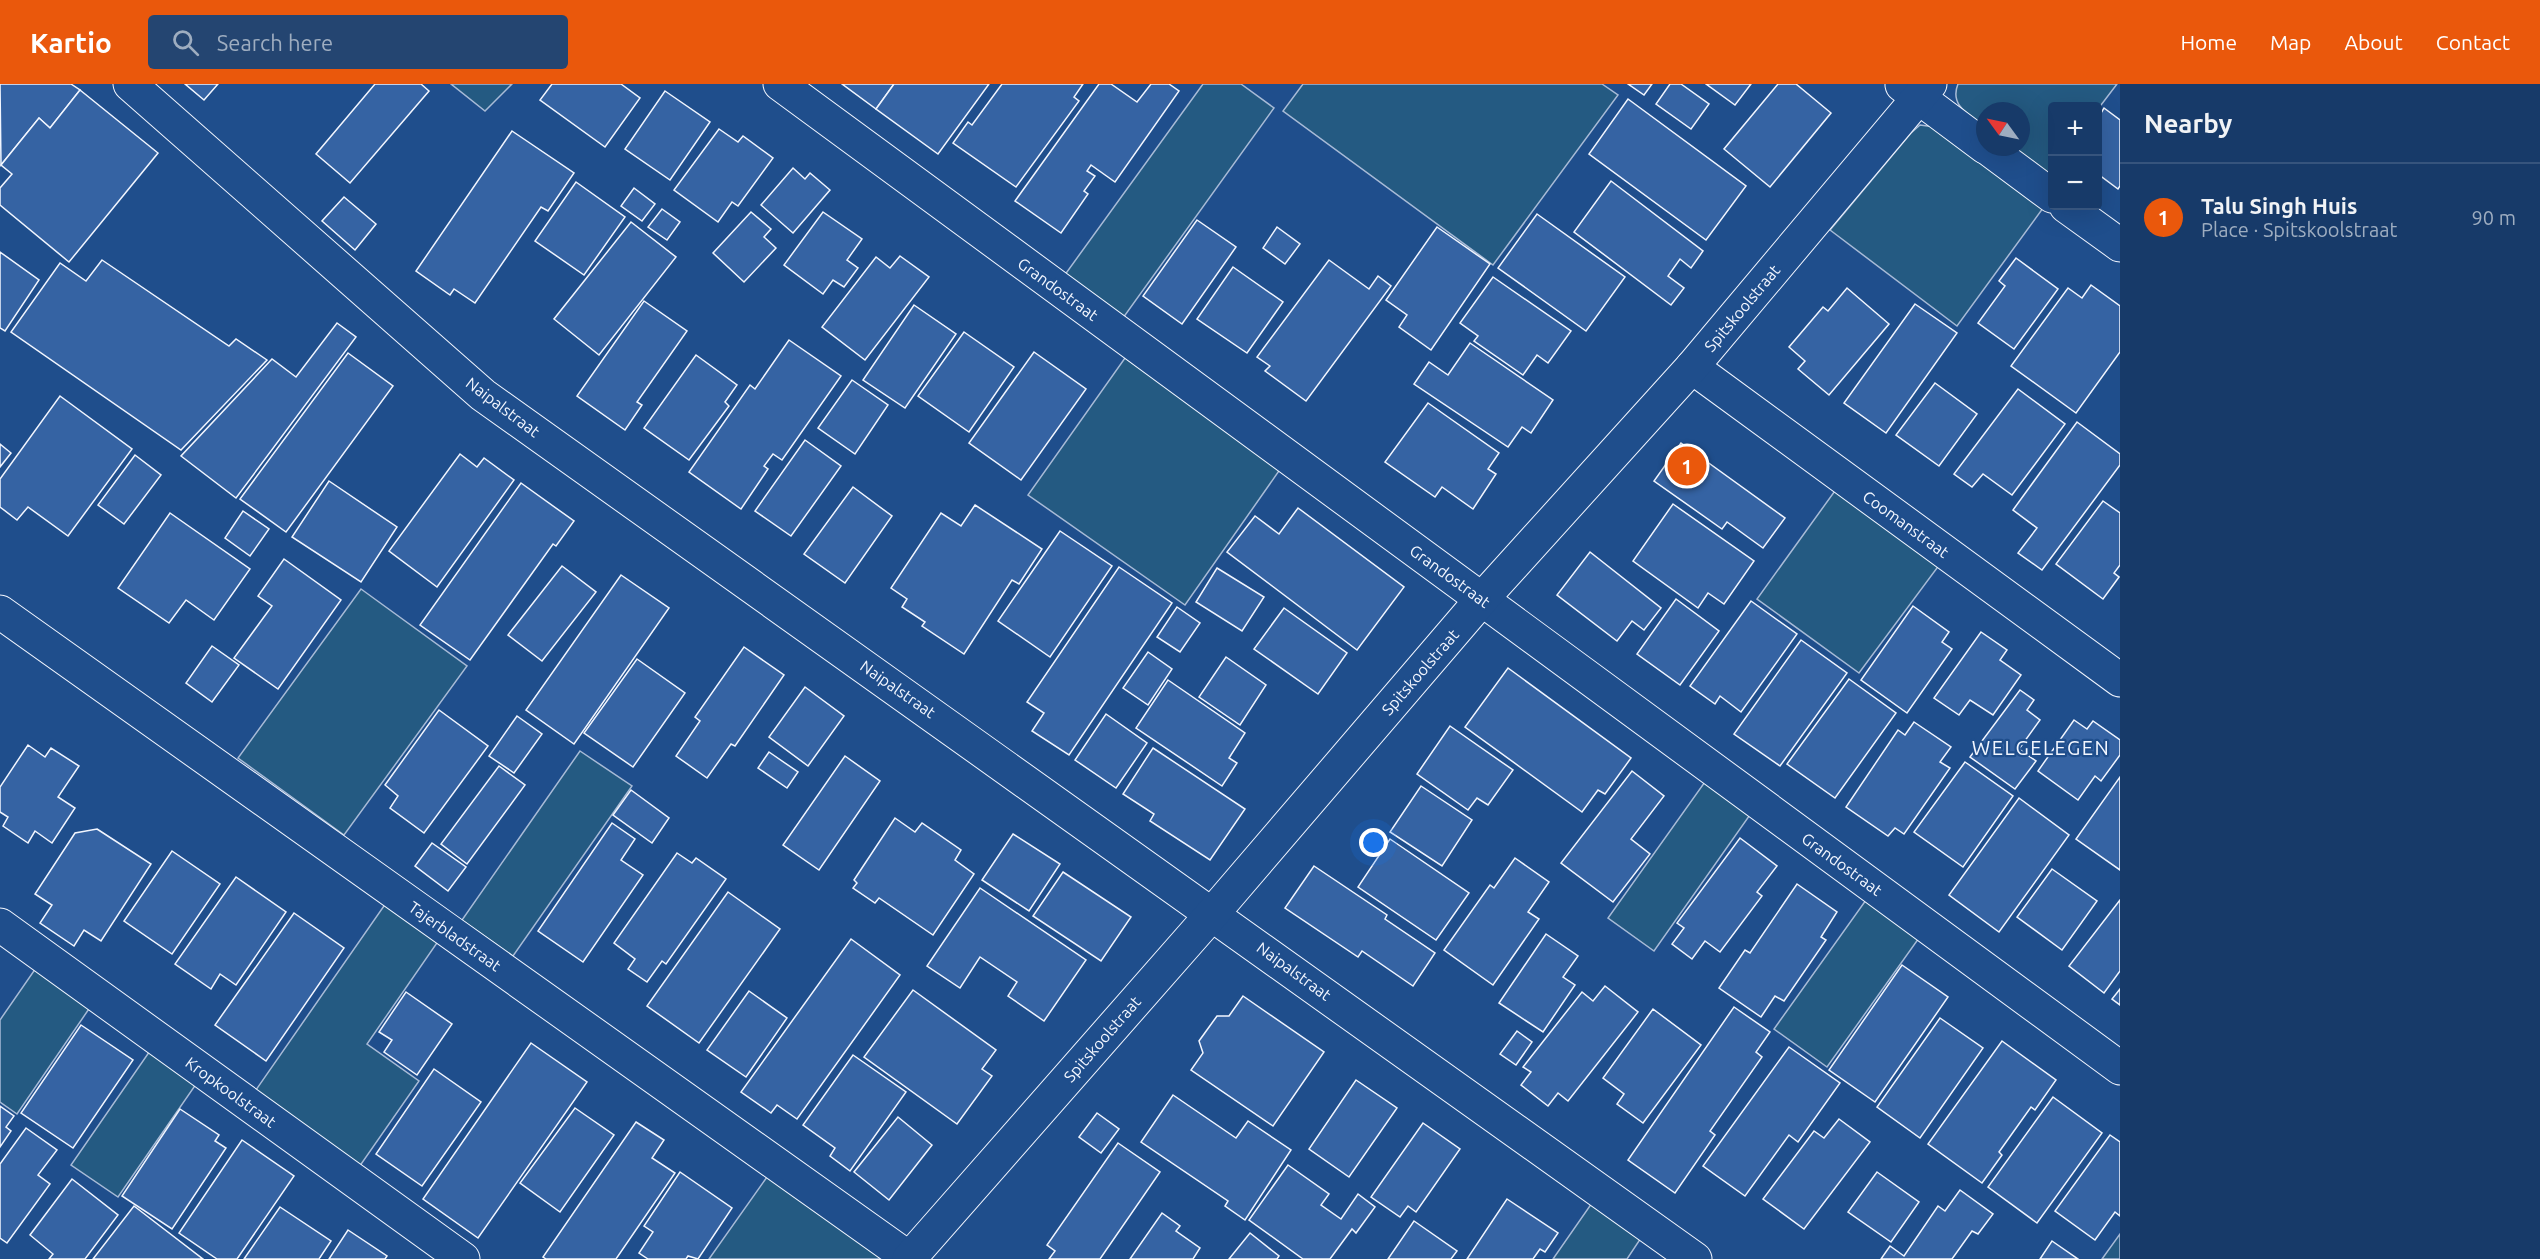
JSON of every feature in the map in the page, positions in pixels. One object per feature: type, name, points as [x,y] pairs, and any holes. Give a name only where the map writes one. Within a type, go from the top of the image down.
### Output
[{"type":"street","name":"Naipalstraat","points":[[130,84],[483,394],[1695,1259]]},
{"type":"street","name":"Grandostraat","points":[[780,84],[2120,1068]]},
{"type":"street","name":"Spitskoolstraat","points":[[910,1259],[1213,913],[1482,599],[1692,367],[1916,88]]},
{"type":"street","points":[[1916,88],[1976,139]]},
{"type":"street","points":[[1997,156],[2048,193]]},
{"type":"street","points":[[2072,210],[2120,245]]},
{"type":"street","name":"Coomanstraat","points":[[1692,367],[2120,680]]},
{"type":"street","name":"Tajerbladstraat","points":[[0,612],[910,1259]]},
{"type":"street","name":"Kropkoolstraat","points":[[0,925],[463,1259]]},
{"type":"shaded area","points":[[451,84],[512,84],[485,111]]},
{"type":"shaded area","points":[[1203,84],[1241,84],[1274,108],[1123,318],[1064,276]]},
{"type":"shaded area","points":[[1303,84],[1602,84],[1618,95],[1493,265],[1283,111]]},
{"type":"shaded area","points":[[1958,84],[2117,84],[2102,104],[2048,102],[2048,173],[2024,156],[2030,156],[2030,102],[1976,102],[1976,120],[1962,109],[1956,98]]},
{"type":"shaded area","points":[[1920,125],[1935,127],[2046,204],[1957,326],[1830,230]]},
{"type":"shaded area","points":[[1125,358],[1281,468],[1185,605],[1028,495]]},
{"type":"shaded area","points":[[1837,488],[1940,564],[1859,673],[1757,599]]},
{"type":"shaded area","points":[[361,589],[467,666],[344,835],[238,758]]},
{"type":"shaded area","points":[[580,751],[632,786],[513,956],[462,920]]},
{"type":"shaded area","points":[[1707,779],[1752,812],[1654,951],[1608,918]]},
{"type":"shaded area","points":[[1866,900],[1919,938],[1827,1067],[1774,1029]]},
{"type":"shaded area","points":[[386,903],[439,940],[367,1044],[419,1081],[357,1170],[251,1097]]},
{"type":"shaded area","points":[[38,965],[93,1003],[17,1114],[0,1102],[0,1020]]},
{"type":"shaded area","points":[[154,1045],[201,1077],[118,1197],[71,1165]]},
{"type":"shaded area","points":[[767,1177],[877,1253],[880,1259],[709,1259]]},
{"type":"shaded area","points":[[1594,1200],[1643,1235],[1627,1259],[1553,1259]]},
{"type":"shaded area","points":[[2120,1234],[2120,1259],[2102,1259]]},
{"type":"building","points":[[0,84],[71,84],[80,90],[50,128],[39,118],[1,165]]},
{"type":"building","points":[[185,84],[218,84],[204,100]]},
{"type":"building","points":[[375,84],[421,84],[429,91],[350,183],[316,154]]},
{"type":"building","points":[[552,84],[621,84],[640,98],[605,147],[540,100]]},
{"type":"building","points":[[842,84],[894,84],[876,109]]},
{"type":"building","points":[[894,84],[989,84],[938,154],[876,109]]},
{"type":"building","points":[[1002,84],[1083,84],[1074,97],[1079,101],[1016,187],[953,143],[968,122],[972,125]]},
{"type":"building","points":[[1099,84],[1111,84],[1137,102],[1151,84],[1169,84],[1179,91],[1115,182],[1091,165],[1087,171],[1095,176],[1084,191],[1088,194],[1061,233],[1015,201]]},
{"type":"building","points":[[1628,84],[1652,84],[1644,95]]},
{"type":"building","points":[[1670,84],[1681,84],[1709,104],[1691,129],[1656,104]]},
{"type":"building","points":[[1706,84],[1751,84],[1735,105]]},
{"type":"building","points":[[1778,84],[1796,84],[1831,113],[1770,187],[1724,149]]},
{"type":"building","points":[[80,90],[158,153],[69,262],[0,205],[0,188],[12,174],[1,165],[39,118],[50,128]]},
{"type":"building","points":[[665,91],[710,122],[670,180],[625,149]]},
{"type":"building","points":[[1628,99],[1746,186],[1706,240],[1589,154]]},
{"type":"building","points":[[2104,108],[2120,120],[2120,186],[2118,189],[2102,177],[2102,111]]},
{"type":"building","points":[[719,129],[738,142],[743,136],[773,158],[738,206],[732,202],[718,222],[674,190]]},
{"type":"building","points":[[512,131],[574,173],[548,211],[541,207],[475,303],[454,289],[450,295],[416,271]]},
{"type":"building","points":[[793,168],[805,179],[810,173],[830,190],[793,233],[761,205]]},
{"type":"building","points":[[1611,181],[1703,251],[1691,268],[1680,259],[1668,276],[1684,288],[1671,305],[1574,232]]},
{"type":"building","points":[[576,182],[625,217],[584,275],[535,241]]},
{"type":"building","points":[[634,188],[655,204],[642,221],[621,206]]},
{"type":"building","points":[[344,197],[376,224],[355,250],[322,221]]},
{"type":"building","points":[[662,209],[680,222],[667,240],[648,227]]},
{"type":"building","points":[[751,212],[771,229],[764,237],[776,248],[744,282],[713,253]]},
{"type":"building","points":[[823,212],[862,239],[847,260],[858,268],[844,287],[833,280],[823,294],[784,265]]},
{"type":"building","points":[[1537,214],[1625,277],[1586,331],[1498,268]]},
{"type":"building","points":[[1197,220],[1236,247],[1182,324],[1143,296]]},
{"type":"building","points":[[631,222],[676,257],[599,355],[554,319]]},
{"type":"building","points":[[1277,227],[1300,244],[1285,264],[1263,248]]},
{"type":"building","points":[[1437,227],[1490,264],[1431,350],[1399,327],[1407,315],[1386,300]]},
{"type":"building","points":[[0,252],[39,280],[5,331],[0,328]]},
{"type":"building","points":[[900,256],[929,277],[865,360],[822,327],[876,257],[890,268]]},
{"type":"building","points":[[2016,258],[2058,289],[2014,349],[1978,323],[2005,286],[1999,281]]},
{"type":"building","points":[[102,260],[229,346],[236,339],[267,360],[181,450],[11,332],[60,263],[86,281]]},
{"type":"building","points":[[1329,260],[1369,289],[1378,276],[1391,286],[1306,401],[1265,371],[1270,366],[1257,357]]},
{"type":"building","points":[[1233,267],[1283,302],[1247,353],[1197,319]]},
{"type":"building","points":[[1493,277],[1571,331],[1548,363],[1537,355],[1523,375],[1474,341],[1478,336],[1460,323]]},
{"type":"building","points":[[2091,285],[2120,306],[2120,352],[2076,413],[2011,366],[2068,288],[2082,298]]},
{"type":"building","points":[[1847,288],[1889,324],[1829,395],[1798,369],[1805,361],[1789,347],[1823,307],[1828,311]]},
{"type":"building","points":[[644,301],[687,331],[637,402],[642,405],[625,430],[577,396]]},
{"type":"building","points":[[1915,304],[1957,333],[1886,433],[1844,403]]},
{"type":"building","points":[[914,305],[956,334],[905,408],[863,380]]},
{"type":"building","points":[[337,323],[356,337],[236,498],[181,456],[272,359],[296,377]]},
{"type":"building","points":[[964,332],[1014,367],[969,432],[918,396]]},
{"type":"building","points":[[789,340],[841,376],[782,460],[773,454],[764,466],[768,469],[741,509],[689,472],[750,385],[755,389]]},
{"type":"building","points":[[1470,343],[1553,400],[1531,433],[1522,427],[1508,447],[1414,384],[1429,362],[1448,375]]},
{"type":"building","points":[[1034,352],[1086,389],[1021,480],[969,443]]},
{"type":"building","points":[[348,353],[393,386],[286,532],[240,499]]},
{"type":"building","points":[[696,355],[737,385],[725,402],[729,406],[689,460],[644,428]]},
{"type":"building","points":[[852,380],[888,405],[855,454],[818,428]]},
{"type":"building","points":[[1935,383],[1977,414],[1939,466],[1896,435]]},
{"type":"building","points":[[2018,389],[2065,424],[2012,495],[1983,474],[1972,487],[1954,474]]},
{"type":"building","points":[[60,396],[132,449],[68,536],[28,507],[17,520],[0,507],[0,479]]},
{"type":"building","points":[[1428,403],[1499,453],[1488,469],[1496,474],[1473,509],[1442,487],[1435,497],[1385,462]]},
{"type":"building","points":[[2077,422],[2120,454],[2120,465],[2042,570],[2018,553],[2037,528],[2013,510]]},
{"type":"building","points":[[805,440],[841,466],[791,536],[755,511]]},
{"type":"building","points":[[1681,443],[1785,518],[1763,548],[1727,522],[1722,529],[1654,481]]},
{"type":"building","points":[[0,444],[11,453],[0,467]]},
{"type":"building","points":[[460,454],[477,467],[484,458],[514,480],[437,587],[389,551]]},
{"type":"building","points":[[135,455],[161,475],[124,524],[98,505]]},
{"type":"building","points":[[329,481],[397,527],[361,582],[292,537]]},
{"type":"building","points":[[521,483],[574,521],[556,546],[553,544],[470,660],[420,625]]},
{"type":"building","points":[[853,487],[892,516],[845,583],[804,554]]},
{"type":"building","points":[[2103,501],[2120,513],[2120,565],[2114,573],[2119,577],[2103,599],[2056,564]]},
{"type":"building","points":[[1673,504],[1754,561],[1724,604],[1708,593],[1698,608],[1633,561]]},
{"type":"building","points":[[975,505],[1042,549],[1019,584],[1012,580],[964,654],[922,626],[925,622],[902,607],[907,599],[891,588],[941,513],[961,526]]},
{"type":"building","points":[[1298,508],[1404,587],[1357,650],[1227,552],[1255,516],[1279,534]]},
{"type":"building","points":[[243,511],[269,529],[250,556],[225,538]]},
{"type":"building","points":[[170,513],[250,569],[214,620],[186,600],[169,623],[118,588]]},
{"type":"building","points":[[1060,531],[1112,566],[1050,657],[998,621]]},
{"type":"building","points":[[1590,552],[1661,608],[1644,630],[1632,621],[1617,641],[1557,595]]},
{"type":"building","points":[[284,559],[341,600],[278,689],[234,658],[272,606],[258,596]]},
{"type":"building","points":[[562,566],[596,592],[542,661],[508,635]]},
{"type":"building","points":[[1119,567],[1172,603],[1069,755],[1032,731],[1044,713],[1027,702]]},
{"type":"building","points":[[1217,568],[1264,597],[1242,631],[1196,602]]},
{"type":"building","points":[[621,575],[669,608],[574,744],[526,710]]},
{"type":"building","points":[[1676,599],[1719,631],[1680,685],[1637,654]]},
{"type":"building","points":[[1751,601],[1797,634],[1741,712],[1720,696],[1715,704],[1690,686]]},
{"type":"building","points":[[1913,606],[1949,632],[1942,642],[1952,649],[1907,713],[1861,680]]},
{"type":"building","points":[[1177,607],[1200,623],[1180,652],[1157,637]]},
{"type":"building","points":[[1284,608],[1347,653],[1318,694],[1254,649]]},
{"type":"building","points":[[1981,632],[2007,650],[2000,660],[2021,675],[1993,715],[1970,700],[1959,715],[1934,698]]},
{"type":"building","points":[[1801,640],[1847,673],[1780,766],[1734,734]]},
{"type":"building","points":[[212,646],[239,665],[212,702],[186,683]]},
{"type":"building","points":[[744,647],[784,675],[735,746],[731,744],[707,778],[676,756],[700,721],[695,717]]},
{"type":"building","points":[[1148,652],[1172,669],[1148,705],[1123,688]]},
{"type":"building","points":[[1226,657],[1266,685],[1240,725],[1199,697]]},
{"type":"building","points":[[637,659],[685,693],[633,767],[584,733]]},
{"type":"building","points":[[1508,668],[1631,758],[1605,794],[1598,790],[1582,812],[1465,727]]},
{"type":"building","points":[[1849,679],[1896,713],[1835,798],[1787,764]]},
{"type":"building","points":[[1168,680],[1245,733],[1229,758],[1237,763],[1222,786],[1136,728]]},
{"type":"building","points":[[805,687],[844,716],[808,766],[769,737]]},
{"type":"building","points":[[2020,690],[2034,700],[2027,710],[2040,720],[2019,749],[2036,761],[2015,789],[1970,757]]},
{"type":"building","points":[[439,710],[488,746],[424,833],[390,808],[398,796],[385,785]]},
{"type":"building","points":[[1106,714],[1147,743],[1116,788],[1075,760]]},
{"type":"building","points":[[517,716],[542,734],[514,773],[489,756]]},
{"type":"building","points":[[2074,720],[2087,729],[2093,721],[2120,740],[2120,755],[2101,781],[2095,776],[2078,800],[2038,771]]},
{"type":"building","points":[[1914,722],[1951,747],[1940,762],[1950,768],[1904,834],[1895,828],[1888,836],[1846,807],[1898,730],[1905,735]]},
{"type":"building","points":[[1450,726],[1513,770],[1488,805],[1477,798],[1468,810],[1417,774]]},
{"type":"building","points":[[28,745],[45,757],[51,748],[79,766],[58,797],[75,808],[52,843],[35,831],[28,843],[3,826],[8,817],[0,812],[0,787]]},
{"type":"building","points":[[1153,748],[1245,809],[1210,860],[1150,821],[1154,814],[1123,794]]},
{"type":"building","points":[[769,752],[798,772],[787,788],[758,768]]},
{"type":"building","points":[[845,756],[880,781],[819,870],[783,845]]},
{"type":"building","points":[[1965,762],[2013,796],[1963,867],[1914,832]]},
{"type":"building","points":[[499,766],[525,785],[467,864],[441,844]]},
{"type":"building","points":[[1632,771],[1664,796],[1631,839],[1650,854],[1613,902],[1561,863]]},
{"type":"building","points":[[2120,777],[2120,870],[2076,839]]},
{"type":"building","points":[[1421,786],[1472,820],[1442,866],[1390,832]]},
{"type":"building","points":[[631,790],[669,818],[652,843],[613,815]]},
{"type":"building","points":[[2019,798],[2069,835],[1999,932],[1949,895]]},
{"type":"building","points":[[895,818],[915,832],[922,823],[961,850],[955,860],[974,874],[933,935],[879,898],[875,903],[853,888],[857,883],[854,880]]},
{"type":"building","points":[[612,823],[635,839],[621,860],[643,875],[583,962],[538,931]]},
{"type":"building","points":[[97,829],[151,864],[101,941],[84,930],[74,946],[40,923],[52,905],[35,894],[75,833]]},
{"type":"building","points":[[1013,834],[1060,864],[1029,911],[982,880]]},
{"type":"building","points":[[1740,838],[1777,866],[1757,892],[1762,896],[1720,952],[1705,941],[1692,959],[1672,944],[1684,928],[1677,923]]},
{"type":"building","points":[[1390,839],[1469,893],[1436,940],[1358,887]]},
{"type":"building","points":[[432,843],[466,867],[448,891],[415,866]]},
{"type":"building","points":[[172,851],[220,884],[172,954],[124,921]]},
{"type":"building","points":[[677,853],[692,863],[696,858],[726,879],[666,964],[662,961],[647,982],[628,969],[635,959],[614,943]]},
{"type":"building","points":[[1515,858],[1549,882],[1528,912],[1539,919],[1493,985],[1444,950],[1490,885],[1494,888]]},
{"type":"building","points":[[1314,866],[1387,915],[1385,919],[1435,953],[1413,986],[1362,951],[1358,957],[1285,908]]},
{"type":"building","points":[[2052,869],[2097,901],[2062,950],[2017,917]]},
{"type":"building","points":[[1063,872],[1131,917],[1101,961],[1033,916]]},
{"type":"building","points":[[236,877],[286,912],[236,985],[220,974],[211,989],[175,964]]},
{"type":"building","points":[[1797,884],[1837,912],[1821,937],[1826,940],[1784,1001],[1775,996],[1761,1017],[1719,988],[1745,950],[1750,953]]},
{"type":"building","points":[[980,888],[1086,960],[1044,1021],[1008,996],[1017,982],[980,957],[960,988],[927,966]]},
{"type":"building","points":[[728,892],[780,929],[699,1043],[647,1006]]},
{"type":"building","points":[[2120,900],[2120,971],[2104,993],[2069,966]]},
{"type":"building","points":[[294,913],[344,948],[266,1061],[215,1025]]},
{"type":"building","points":[[1546,934],[1578,956],[1563,977],[1575,985],[1543,1032],[1499,1003]]},
{"type":"building","points":[[851,939],[900,975],[797,1119],[777,1105],[771,1113],[741,1092]]},
{"type":"building","points":[[1902,965],[1948,997],[1875,1102],[1829,1070]]},
{"type":"building","points":[[1605,986],[1638,1012],[1568,1101],[1558,1093],[1548,1106],[1521,1085],[1531,1072],[1523,1067],[1582,992],[1593,1001]]},
{"type":"building","points":[[2120,989],[2120,1005],[2112,999]]},
{"type":"building","points":[[913,990],[996,1050],[982,1069],[992,1076],[957,1124],[864,1057]]},
{"type":"building","points":[[749,991],[787,1018],[746,1077],[707,1050]]},
{"type":"building","points":[[406,992],[452,1024],[417,1075],[384,1052],[392,1040],[379,1032]]},
{"type":"building","points":[[1243,996],[1324,1052],[1273,1126],[1191,1070],[1203,1053],[1199,1041],[1217,1016],[1229,1016]]},
{"type":"building","points":[[1734,1007],[1770,1032],[1756,1052],[1762,1057],[1710,1131],[1715,1135],[1675,1193],[1628,1160]]},
{"type":"building","points":[[1653,1009],[1701,1045],[1643,1123],[1617,1104],[1624,1094],[1603,1078]]},
{"type":"building","points":[[1940,1018],[1983,1048],[1920,1138],[1877,1107]]},
{"type":"building","points":[[81,1025],[133,1060],[73,1148],[21,1113]]},
{"type":"building","points":[[1517,1031],[1532,1042],[1516,1065],[1500,1054]]},
{"type":"building","points":[[2002,1041],[2056,1080],[2035,1110],[2031,1107],[1999,1152],[2002,1155],[1982,1183],[1928,1144]]},
{"type":"building","points":[[531,1043],[587,1082],[478,1238],[423,1199]]},
{"type":"building","points":[[1789,1047],[1840,1083],[1798,1142],[1789,1135],[1745,1196],[1703,1166]]},
{"type":"building","points":[[853,1055],[906,1092],[850,1171],[830,1156],[835,1148],[803,1125]]},
{"type":"building","points":[[434,1069],[481,1102],[422,1186],[376,1154]]},
{"type":"building","points":[[1356,1080],[1397,1108],[1349,1177],[1309,1149]]},
{"type":"building","points":[[1173,1095],[1236,1138],[1248,1121],[1291,1150],[1245,1220],[1225,1206],[1228,1201],[1141,1142]]},
{"type":"building","points":[[2053,1097],[2102,1133],[2037,1223],[1988,1187]]},
{"type":"building","points":[[0,1106],[14,1116],[6,1127],[11,1131],[0,1147]]},
{"type":"building","points":[[575,1108],[614,1135],[560,1212],[520,1183]]},
{"type":"building","points":[[180,1109],[219,1135],[215,1141],[226,1148],[172,1229],[122,1196]]},
{"type":"building","points":[[1097,1113],[1119,1129],[1101,1153],[1079,1137]]},
{"type":"building","points":[[898,1117],[932,1145],[889,1200],[854,1172]]},
{"type":"building","points":[[1839,1119],[1870,1142],[1804,1229],[1763,1199],[1814,1131],[1824,1138]]},
{"type":"building","points":[[636,1122],[664,1140],[652,1158],[675,1173],[616,1259],[546,1259],[543,1257]]},
{"type":"building","points":[[1423,1123],[1460,1149],[1416,1212],[1408,1206],[1400,1217],[1371,1197]]},
{"type":"building","points":[[26,1128],[57,1150],[38,1175],[50,1184],[7,1243],[0,1238],[0,1164]]},
{"type":"building","points":[[2110,1135],[2120,1142],[2120,1216],[2115,1212],[2095,1240],[2055,1211]]},
{"type":"building","points":[[242,1140],[294,1176],[237,1259],[217,1259],[179,1233]]},
{"type":"building","points":[[1118,1143],[1160,1172],[1100,1259],[1049,1259],[1055,1251],[1047,1245]]},
{"type":"building","points":[[1288,1165],[1329,1194],[1321,1205],[1341,1219],[1358,1194],[1375,1207],[1356,1233],[1352,1229],[1330,1259],[1303,1259],[1249,1220]]},
{"type":"building","points":[[680,1172],[732,1208],[698,1259],[688,1256],[686,1259],[648,1259],[639,1253],[653,1232],[644,1226]]},
{"type":"building","points":[[1877,1172],[1919,1202],[1891,1242],[1848,1212]]},
{"type":"building","points":[[72,1179],[118,1215],[85,1259],[49,1259],[53,1254],[30,1235]]},
{"type":"building","points":[[1960,1190],[1993,1214],[1978,1234],[1972,1231],[1952,1259],[1881,1259],[1890,1246],[1904,1256],[1938,1206],[1945,1211]]},
{"type":"building","points":[[1507,1199],[1558,1233],[1545,1252],[1540,1249],[1533,1259],[1467,1259]]},
{"type":"building","points":[[134,1206],[203,1259],[93,1259]]},
{"type":"building","points":[[280,1207],[331,1241],[319,1259],[244,1259]]},
{"type":"building","points":[[1162,1213],[1180,1226],[1176,1231],[1200,1248],[1193,1259],[1130,1259]]},
{"type":"building","points":[[1414,1221],[1457,1251],[1451,1259],[1388,1259]]},
{"type":"building","points":[[348,1230],[387,1256],[385,1259],[329,1259]]},
{"type":"building","points":[[1250,1233],[1279,1256],[1277,1259],[1229,1259]]},
{"type":"building","points":[[2052,1241],[2078,1259],[2040,1259]]},
{"type":"place","name":"Talu Singh Huis","points":[[1687,466]]},
{"type":"district","name":"WELGELEGEN","points":[[2041,748]]}]
